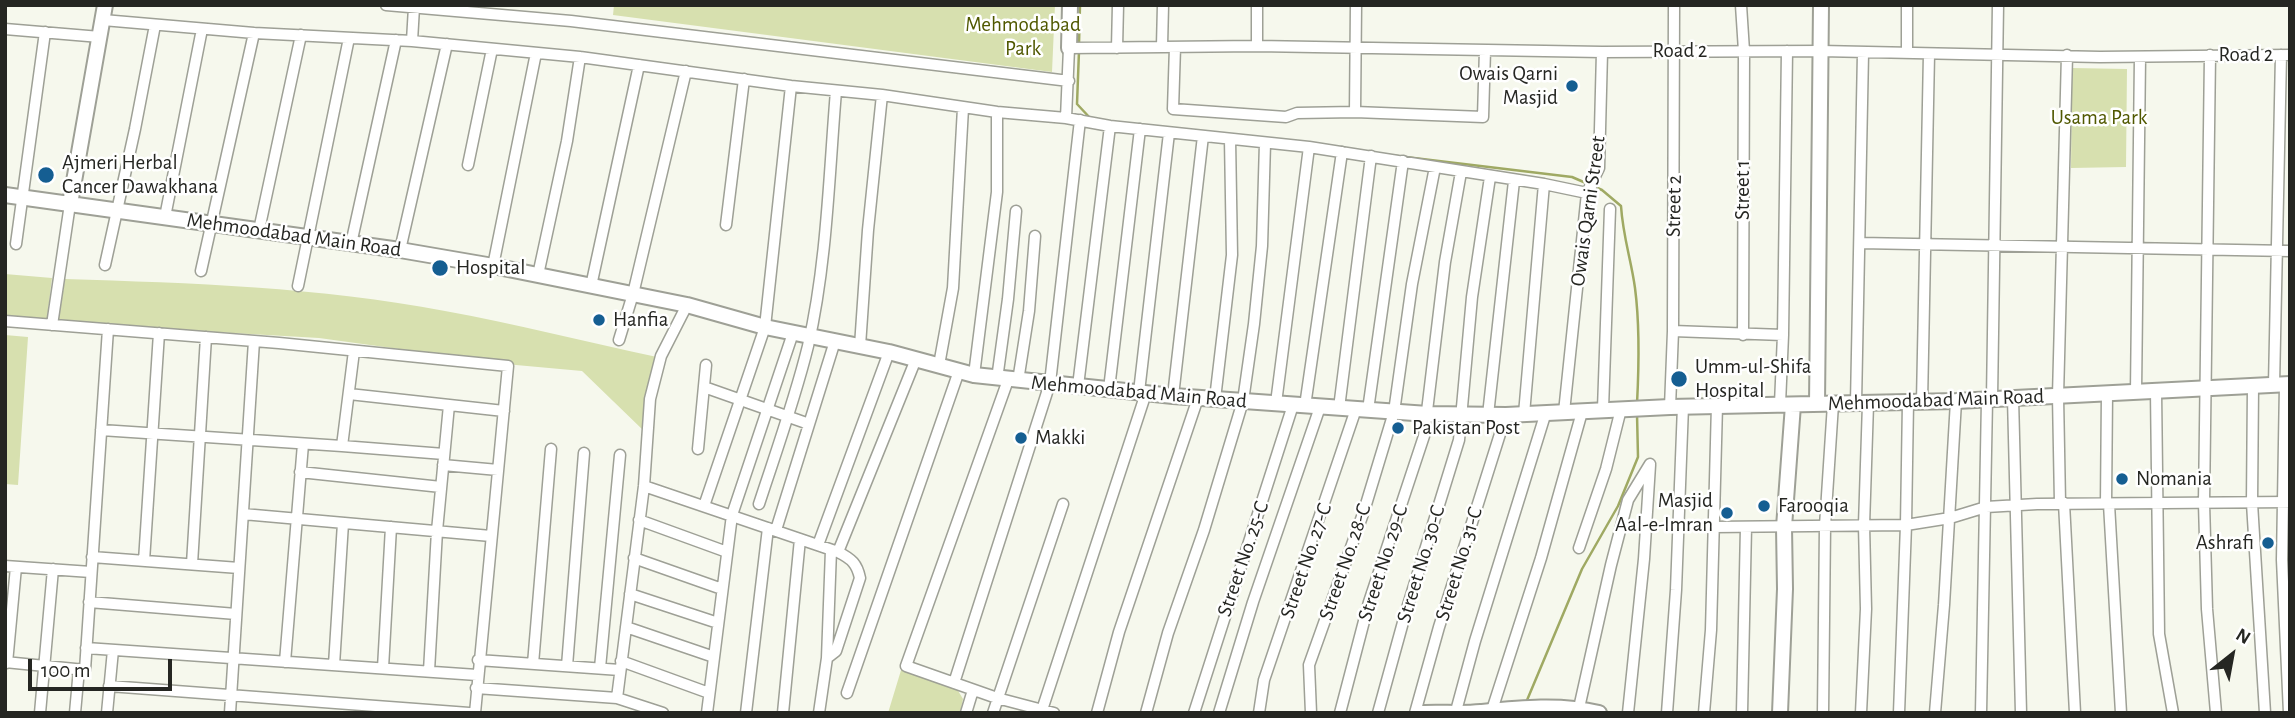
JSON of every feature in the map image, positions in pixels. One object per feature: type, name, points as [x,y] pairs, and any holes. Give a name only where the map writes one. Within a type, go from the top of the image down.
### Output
[{"type":"main road","points":[[71,204],[105,5]]},
{"type":"main road","points":[[1070,5],[1073,48]]},
{"type":"main road","points":[[1817,404],[1821,5]]},
{"type":"main road","name":"Mehmoodabad Main Road","points":[[5,195],[400,250],[494,266],[687,305],[765,327],[888,352],[967,373],[1008,380],[1173,396],[1428,414],[1506,415],[1717,405],[1989,400],[2283,384]]},
{"type":"main road","points":[[1780,713],[1785,589],[1786,404]]},
{"type":"main road","points":[[1422,713],[1536,707],[1579,708],[1599,713]]},
{"type":"street","points":[[386,5],[571,21],[1069,81]]},
{"type":"street","points":[[1115,48],[1118,5]]},
{"type":"street","points":[[1162,46],[1163,5]]},
{"type":"street","points":[[1257,5],[1257,46]]},
{"type":"street","points":[[1355,113],[1356,5]]},
{"type":"street","name":"Street 2","points":[[1667,713],[1676,590],[1671,407],[1674,5]]},
{"type":"street","name":"Street 1","points":[[1741,5],[1744,51],[1742,335]]},
{"type":"street","points":[[1907,53],[1908,5]]},
{"type":"street","points":[[1981,713],[1995,244],[1998,5]]},
{"type":"street","points":[[412,41],[414,7]]},
{"type":"street","points":[[103,20],[254,33],[412,41],[580,57],[997,112],[1066,118],[1110,126],[1309,147],[1514,181],[1589,190]]},
{"type":"street","points":[[105,265],[155,25]]},
{"type":"street","points":[[5,29],[100,37]]},
{"type":"street","points":[[165,217],[202,29]]},
{"type":"street","points":[[16,244],[45,32]]},
{"type":"street","points":[[201,271],[254,33]]},
{"type":"street","points":[[259,230],[301,35]]},
{"type":"street","points":[[298,286],[349,38]]},
{"type":"street","points":[[351,244],[396,40]]},
{"type":"street","points":[[400,250],[447,44]]},
{"type":"street","name":"Road 2","points":[[1073,48],[1257,46],[2140,57],[2285,55]]},
{"type":"street","points":[[1175,47],[1173,109],[1286,117],[1297,113],[1483,117],[1485,50]]},
{"type":"street","points":[[468,164],[492,48]]},
{"type":"street","points":[[1066,118],[1073,48]]},
{"type":"street","points":[[1786,404],[1783,335],[1787,51]]},
{"type":"street","name":"Owais Qarni Street","points":[[1564,412],[1589,190],[1599,168],[1602,52]]},
{"type":"street","points":[[494,266],[536,53]]},
{"type":"street","points":[[1861,713],[1866,609],[1860,243],[1863,53]]},
{"type":"street","points":[[1899,713],[1906,525],[1926,245],[1929,54]]},
{"type":"street","points":[[2067,55],[2058,396],[2076,713]]},
{"type":"street","points":[[2210,55],[2204,503],[2207,609],[2216,713]]},
{"type":"street","points":[[2285,55],[2277,251],[2286,502],[2282,572],[2289,713]]},
{"type":"street","points":[[538,275],[567,141],[580,57]]},
{"type":"street","points":[[2136,392],[2140,57]]},
{"type":"street","points":[[591,286],[639,65]]},
{"type":"street","points":[[619,340],[633,294],[686,71]]},
{"type":"street","points":[[726,225],[744,79]]},
{"type":"street","points":[[704,506],[765,327],[791,86]]},
{"type":"street","points":[[759,504],[788,417],[810,336],[824,244],[836,91]]},
{"type":"street","points":[[860,346],[868,230],[882,95]]},
{"type":"street","points":[[939,365],[953,288],[963,107]]},
{"type":"street","points":[[847,693],[967,373],[997,192],[997,112]]},
{"type":"street","points":[[954,683],[1050,383],[1080,120]]},
{"type":"street","points":[[1078,386],[1110,126]]},
{"type":"street","points":[[1109,389],[1140,129]]},
{"type":"street","points":[[1042,711],[1135,433],[1143,393],[1169,133]]},
{"type":"street","points":[[1173,396],[1203,136]]},
{"type":"street","points":[[1215,399],[1231,255],[1230,139]]},
{"type":"street","points":[[1146,713],[1168,633],[1204,530],[1243,401],[1262,246],[1265,143]]},
{"type":"street","points":[[1276,403],[1309,147]]},
{"type":"street","points":[[1219,713],[1253,602],[1306,406],[1342,152]]},
{"type":"street","points":[[1339,408],[1371,156]]},
{"type":"street","name":"Street No. 27-C","points":[[1259,713],[1265,680],[1362,410],[1402,161]]},
{"type":"street","name":"Street No. 28-C","points":[[1311,713],[1309,666],[1364,511],[1394,412],[1412,284],[1435,167]]},
{"type":"street","name":"Street No. 29-C","points":[[1340,713],[1369,602],[1424,436],[1445,262],[1461,172]]},
{"type":"street","name":"Street No. 30-C","points":[[1378,713],[1459,440],[1472,297],[1490,177]]},
{"type":"street","points":[[1488,415],[1514,181]]},
{"type":"street","points":[[1524,414],[1544,184]]},
{"type":"street","points":[[52,325],[71,204]]},
{"type":"street","points":[[1603,409],[1611,209]]},
{"type":"street","points":[[1008,380],[1008,299],[1016,211]]},
{"type":"street","points":[[1035,236],[1029,311],[1008,380],[906,666],[997,698],[1054,713]]},
{"type":"street","points":[[1860,243],[2290,251]]},
{"type":"street","points":[[617,698],[644,486],[650,399],[662,356],[687,305]]},
{"type":"street","points":[[5,321],[254,341],[508,366],[475,713]]},
{"type":"street","points":[[91,572],[10,566],[6,662],[85,670],[108,329]]},
{"type":"street","points":[[1673,331],[1783,335]]},
{"type":"street","points":[[707,713],[732,516],[793,332]]},
{"type":"street","points":[[144,561],[159,333]]},
{"type":"street","points":[[192,564],[206,337]]},
{"type":"street","points":[[230,713],[254,341]]},
{"type":"street","points":[[746,713],[772,529],[835,341]]},
{"type":"street","points":[[342,446],[354,351]]},
{"type":"street","points":[[818,545],[888,352]]},
{"type":"street","points":[[819,713],[827,658],[835,551],[916,359]]},
{"type":"street","points":[[698,449],[706,365]]},
{"type":"street","points":[[2253,386],[2252,503],[2265,713]]},
{"type":"street","points":[[704,387],[809,424]]},
{"type":"street","points":[[2157,391],[2159,634],[2173,713]]},
{"type":"street","points":[[349,394],[504,411]]},
{"type":"street","points":[[2108,394],[2108,504],[2121,713]]},
{"type":"street","points":[[1097,713],[1119,632],[1198,398]]},
{"type":"street","points":[[2013,398],[2021,713]]},
{"type":"street","points":[[1935,713],[1956,401]]},
{"type":"street","points":[[1823,713],[1825,526],[1833,404]]},
{"type":"street","points":[[429,671],[437,531],[449,405]]},
{"type":"street","points":[[1704,713],[1711,630],[1717,405]]},
{"type":"street","name":"Street No. 25-C","points":[[1194,713],[1306,406]]},
{"type":"street","points":[[1579,548],[1624,409]]},
{"type":"street","points":[[1456,711],[1546,412]]},
{"type":"street","points":[[1492,710],[1541,558],[1582,412]]},
{"type":"street","name":"Street No. 31-C","points":[[1415,713],[1439,627],[1506,415]]},
{"type":"street","points":[[101,430],[342,446],[444,459],[498,470]]},
{"type":"street","points":[[285,662],[303,444]]},
{"type":"street","points":[[533,664],[551,449]]},
{"type":"street","points":[[567,666],[584,453]]},
{"type":"street","points":[[600,668],[620,455]]},
{"type":"street","points":[[1579,708],[1628,500],[1650,464],[1644,559],[1628,713]]},
{"type":"street","points":[[300,472],[441,487]]},
{"type":"street","points":[[644,486],[851,558],[858,567],[860,579],[836,651],[827,658]]},
{"type":"street","points":[[1714,527],[1906,525],[1950,518],[1986,507],[2015,505],[2286,502]]},
{"type":"street","points":[[993,713],[1063,504]]},
{"type":"street","points":[[243,514],[491,536]]},
{"type":"street","points":[[639,520],[727,552]]},
{"type":"street","points":[[334,665],[343,523]]},
{"type":"street","points":[[383,668],[391,527]]},
{"type":"street","points":[[1742,713],[1746,527]]},
{"type":"street","points":[[783,713],[800,539]]},
{"type":"street","points":[[92,557],[239,568]]},
{"type":"street","points":[[634,558],[722,589]]},
{"type":"street","points":[[40,713],[53,569]]},
{"type":"street","points":[[630,594],[718,624]]},
{"type":"street","points":[[89,602],[236,614]]},
{"type":"street","points":[[626,627],[714,657]]},
{"type":"street","points":[[86,648],[477,675]]},
{"type":"street","points":[[107,713],[113,650]]},
{"type":"street","points":[[478,660],[600,668],[621,665],[709,693]]},
{"type":"street","points":[[75,713],[79,669]]},
{"type":"street","points":[[109,686],[366,709],[469,713]]},
{"type":"street","points":[[476,688],[617,698],[663,713]]},
{"type":"street","points":[[966,713],[973,690]]},
{"type":"green space","name":"Mehmodabad Park","points":[[614,5],[1055,5],[1052,72],[613,15]]},
{"type":"green space","name":"Usama Park","points":[[2072,68],[2127,69],[2126,167],[2071,168]]},
{"type":"green space","points":[[5,274],[52,278],[47,319],[5,315]]},
{"type":"green space","points":[[65,279],[208,285],[351,296],[472,316],[657,357],[644,431],[582,371],[516,365],[319,338],[58,323]]},
{"type":"green space","points":[[5,335],[28,337],[18,485],[5,484]]},
{"type":"green space","points":[[902,667],[954,684],[963,699],[960,713],[888,713]]},
{"type":"waterway","points":[[1079,44],[1080,5]]},
{"type":"waterway","points":[[1079,51],[1077,104],[1091,119]]},
{"type":"waterway","points":[[1389,155],[1572,177],[1602,190],[1621,206],[1637,302],[1637,404]]},
{"type":"waterway","points":[[1525,705],[1582,569],[1618,506],[1638,457],[1637,414]]},
{"type":"place","name":"Owais Qarni Masjid","points":[[1572,86]]},
{"type":"place","name":"Ajmeri Herbal Cancer Dawakhana","points":[[46,175]]},
{"type":"place","name":"Hospital","points":[[440,268]]},
{"type":"place","name":"Hanfia","points":[[599,320]]},
{"type":"place","name":"Umm-ul-Shifa Hospital","points":[[1679,379]]},
{"type":"place","name":"Pakistan Post","points":[[1398,428]]},
{"type":"place","name":"Makki","points":[[1021,438]]},
{"type":"place","name":"Nomania","points":[[2122,479]]},
{"type":"place","name":"Farooqia","points":[[1764,506]]},
{"type":"place","name":"Masjid Aal-e-Imran","points":[[1727,513]]},
{"type":"place","name":"Ashrafi","points":[[2268,543]]}]
